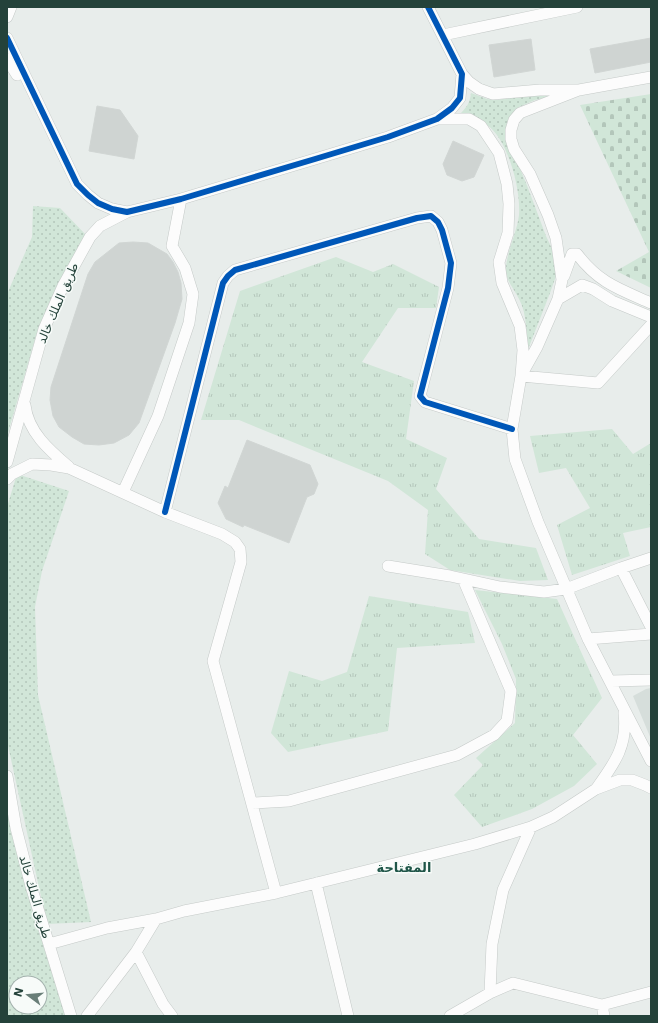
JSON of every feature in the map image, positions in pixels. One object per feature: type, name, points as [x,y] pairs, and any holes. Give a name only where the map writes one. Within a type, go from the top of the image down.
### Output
[{"type":"street","points":[[7,17],[11,7]]},
{"type":"street","points":[[428,7],[462,74],[479,90],[493,94],[540,90],[579,90],[651,78]]},
{"type":"street","points":[[443,35],[577,7]]},
{"type":"street","points":[[7,38],[77,184],[98,203],[127,212]]},
{"type":"street","points":[[7,59],[49,125]]},
{"type":"street","points":[[437,119],[452,108],[460,98],[462,74]]},
{"type":"street","points":[[562,280],[556,238],[548,215],[530,174],[514,149],[511,138],[511,130],[514,120],[520,112],[579,90]]},
{"type":"street","points":[[437,119],[469,119],[481,126],[499,153],[507,184],[509,204],[508,234],[499,262],[502,283],[520,326],[523,350],[521,376],[512,429],[516,459],[538,522],[588,639],[651,761]]},
{"type":"street","name":"طريق الملك خالد","points":[[7,462],[44,329],[80,252],[90,237],[100,226],[127,212],[181,199],[388,137],[437,119]]},
{"type":"street","points":[[123,492],[158,416],[188,323],[193,294],[185,268],[172,246],[181,199]]},
{"type":"street","points":[[165,512],[223,283],[228,276],[235,270],[417,218],[431,216],[438,222],[442,230],[451,263],[448,288],[420,396],[425,402],[512,429]]},
{"type":"street","points":[[521,376],[537,347],[558,300],[562,280],[572,254],[577,254],[585,265],[598,277],[616,288],[651,303]]},
{"type":"street","points":[[558,300],[582,286],[593,289],[612,301],[651,317]]},
{"type":"street","points":[[521,376],[598,383],[651,325]]},
{"type":"street","points":[[30,379],[25,405],[27,420],[50,451],[69,468]]},
{"type":"street","points":[[7,479],[12,474],[32,464],[51,464],[69,468],[165,512],[222,534],[235,542],[240,550],[241,562],[214,661],[276,893]]},
{"type":"street","points":[[388,566],[500,587],[544,592],[566,589],[651,558]]},
{"type":"street","points":[[621,568],[651,627]]},
{"type":"street","points":[[252,803],[289,801],[457,755],[494,735],[507,721],[511,691],[463,579]]},
{"type":"street","points":[[588,639],[651,634]]},
{"type":"street","points":[[611,681],[651,680]]},
{"type":"street","points":[[596,789],[611,768],[623,742],[625,727],[623,707]]},
{"type":"street","name":"طريق الملك خالد","points":[[7,776],[16,828],[31,886],[71,1016]]},
{"type":"street","points":[[49,944],[107,928],[276,893],[475,844],[531,827],[553,816],[596,789],[620,780],[632,780],[651,788]]},
{"type":"street","points":[[490,993],[492,944],[503,890],[531,827]]},
{"type":"street","points":[[316,883],[348,1016]]},
{"type":"street","points":[[87,1016],[136,952],[156,919]]},
{"type":"street","points":[[136,952],[163,1004],[172,1016]]},
{"type":"street","points":[[450,1016],[490,993],[513,983],[603,1010],[651,992]]},
{"type":"shaded area","points":[[651,688],[651,739],[633,696]]},
{"type":"green space","points":[[537,92],[560,95],[535,100],[519,107],[510,118],[505,134],[507,146],[519,166],[554,253],[556,276],[527,352],[524,311],[506,272],[507,258],[519,215],[518,192],[512,165],[501,141],[494,131],[483,122],[461,113],[468,104],[471,93],[487,99],[498,100]]},
{"type":"green space","points":[[651,94],[651,288],[616,271],[649,252],[580,105]]},
{"type":"green space","points":[[33,206],[60,208],[86,235],[36,336],[7,436],[7,294],[32,237]]},
{"type":"green space","points":[[336,257],[373,272],[393,264],[439,287],[436,308],[398,308],[362,362],[414,381],[406,439],[447,458],[436,489],[479,539],[536,548],[548,580],[520,581],[450,570],[425,554],[428,510],[388,481],[239,420],[201,420],[240,291]]},
{"type":"green space","points":[[612,429],[633,454],[651,443],[651,527],[623,533],[630,556],[572,575],[557,525],[590,508],[566,468],[539,473],[530,436]]},
{"type":"green space","points":[[17,474],[69,491],[42,571],[35,607],[38,695],[91,922],[47,924],[7,741],[7,507]]},
{"type":"green space","points":[[475,590],[557,599],[602,698],[573,735],[597,764],[574,786],[532,809],[482,827],[454,795],[483,765],[476,758],[515,723],[516,679],[502,644]]},
{"type":"green space","points":[[369,596],[468,612],[475,643],[397,648],[388,731],[288,752],[271,733],[289,671],[322,681],[347,672]]},
{"type":"green space","points":[[7,796],[73,1016],[7,1016]]},
{"type":"building","points":[[651,38],[651,62],[595,73],[590,49]]},
{"type":"building","points":[[531,39],[535,70],[494,77],[489,45]]},
{"type":"building","points":[[97,106],[120,110],[138,136],[134,159],[89,151]]},
{"type":"building","points":[[453,141],[484,155],[474,177],[462,181],[447,175],[443,164]]},
{"type":"building","points":[[119,243],[148,243],[167,254],[178,272],[181,283],[182,299],[175,323],[139,423],[129,435],[114,443],[99,445],[84,444],[59,427],[53,416],[50,400],[51,387],[88,274],[95,262]]},
{"type":"building","points":[[247,440],[310,465],[318,484],[314,494],[307,497],[289,543],[244,525],[243,527],[226,519],[218,503],[225,486],[228,488]]},
{"type":"cycle path","points":[[7,38],[77,184],[98,203],[112,209],[127,212],[181,199],[315,159],[388,137],[437,119],[452,108],[460,98],[462,74],[428,7]]},
{"type":"cycle path","points":[[165,512],[223,283],[228,276],[235,270],[417,218],[431,216],[438,222],[442,230],[451,263],[448,288],[420,396],[425,402],[512,429]]},
{"type":"district","name":"المفتاحة","points":[[404,867]]}]
